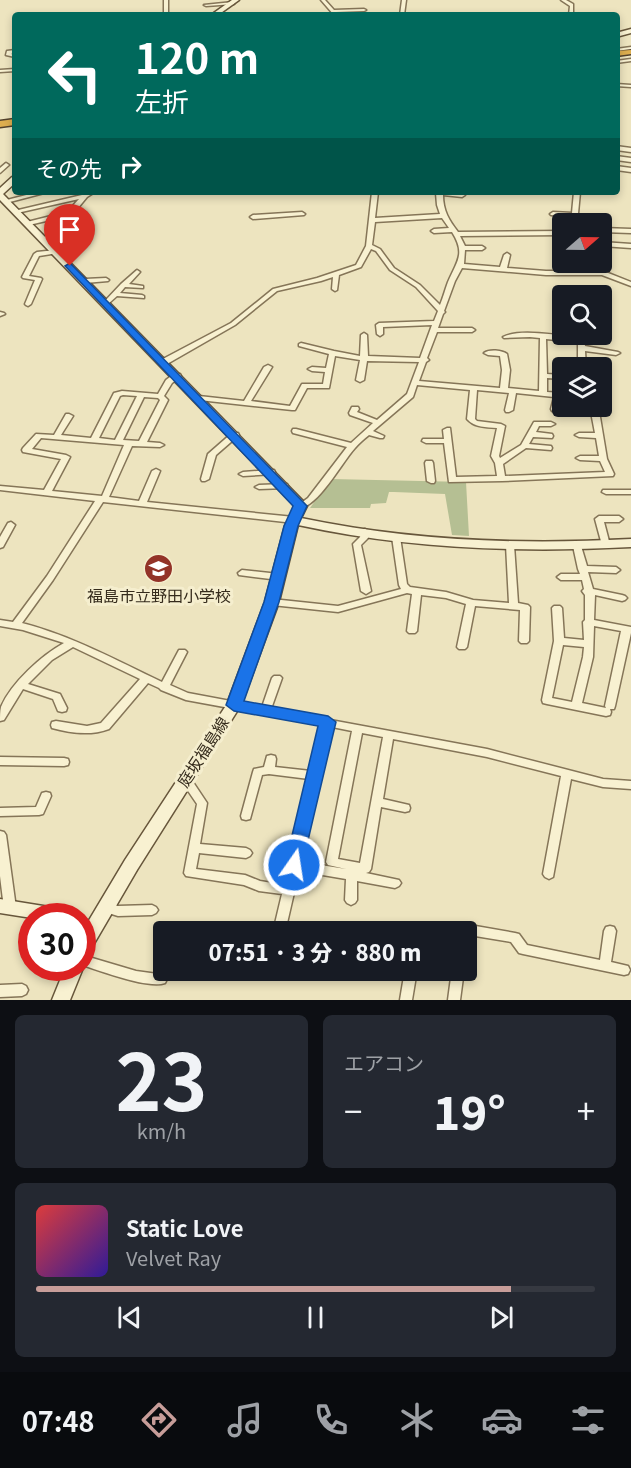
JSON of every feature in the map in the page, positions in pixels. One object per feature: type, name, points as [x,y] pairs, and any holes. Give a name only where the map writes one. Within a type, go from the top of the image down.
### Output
[{"type":"main road","points":[[219,12],[234,2]]},
{"type":"main road","points":[[3,194],[17,212],[199,398],[231,435],[285,486],[301,506]]},
{"type":"main road","name":"庭坂福島線","points":[[96,916],[105,908],[234,705],[272,602],[294,520],[301,506]]},
{"type":"main road","points":[[294,520],[396,537],[510,545],[577,546],[631,543]]},
{"type":"main road","points":[[61,1000],[69,981]]},
{"type":"street","points":[[324,0],[334,12]]},
{"type":"street","points":[[563,0],[572,5],[571,12]]},
{"type":"street","points":[[206,5],[234,2]]},
{"type":"street","points":[[345,12],[364,10]]},
{"type":"street","points":[[0,171],[6,165]]},
{"type":"street","points":[[164,362],[233,324],[275,290],[359,266],[365,259],[369,246],[375,195]]},
{"type":"street","points":[[301,506],[311,500],[352,446],[406,400],[415,383],[452,281],[462,266],[464,248],[439,203],[440,195]]},
{"type":"street","points":[[575,213],[577,195]]},
{"type":"street","points":[[17,212],[84,196]]},
{"type":"street","points":[[45,240],[84,196]]},
{"type":"street","points":[[29,223],[71,213]]},
{"type":"street","points":[[253,217],[274,213],[302,214]]},
{"type":"street","points":[[371,220],[445,216]]},
{"type":"street","points":[[612,230],[631,231]]},
{"type":"street","points":[[434,231],[552,233]]},
{"type":"street","points":[[612,245],[631,246]]},
{"type":"street","points":[[369,246],[378,250],[392,269],[417,286],[442,312]]},
{"type":"street","points":[[464,248],[482,248]]},
{"type":"street","points":[[28,304],[39,279],[25,277],[37,254],[56,252]]},
{"type":"street","points":[[503,269],[507,255]]},
{"type":"street","points":[[462,266],[552,271]]},
{"type":"street","points":[[106,303],[137,273]]},
{"type":"street","points":[[586,273],[606,274],[631,285]]},
{"type":"street","points":[[335,289],[336,274]]},
{"type":"street","points":[[85,281],[106,280]]},
{"type":"street","points":[[123,285],[141,287]]},
{"type":"street","points":[[116,294],[142,297]]},
{"type":"street","points":[[380,334],[379,326],[436,326],[472,330]]},
{"type":"street","points":[[360,380],[364,360],[363,335]]},
{"type":"street","points":[[543,336],[543,393]]},
{"type":"street","points":[[506,337],[543,336],[581,339],[581,357]]},
{"type":"street","points":[[301,345],[332,355],[364,360],[424,360]]},
{"type":"street","points":[[581,348],[616,353]]},
{"type":"street","points":[[394,351],[395,360]]},
{"type":"street","points":[[488,353],[503,354],[506,370],[504,389]]},
{"type":"street","points":[[199,398],[292,408],[305,386],[326,386],[332,355]]},
{"type":"street","points":[[247,402],[268,367]]},
{"type":"street","points":[[312,369],[328,370]]},
{"type":"street","points":[[160,396],[177,376]]},
{"type":"street","points":[[543,376],[552,376]]},
{"type":"street","points":[[415,383],[552,394]]},
{"type":"street","points":[[114,387],[122,393],[160,396],[164,400],[142,444]]},
{"type":"street","points":[[474,388],[471,419],[475,423],[501,426],[495,456],[502,479]]},
{"type":"street","points":[[509,410],[513,392]]},
{"type":"street","points":[[94,440],[117,395],[122,393]]},
{"type":"street","points":[[118,442],[141,395]]},
{"type":"street","points":[[355,409],[353,412],[356,416],[379,423]]},
{"type":"street","points":[[56,437],[69,416]]},
{"type":"street","points":[[447,430],[452,480],[610,474],[603,459],[597,417]]},
{"type":"street","points":[[499,463],[524,446],[537,424],[551,424]]},
{"type":"street","points":[[296,431],[352,446]]},
{"type":"street","points":[[368,432],[380,436]]},
{"type":"street","points":[[531,434],[549,436]]},
{"type":"street","points":[[205,479],[212,454],[231,435]]},
{"type":"street","points":[[579,435],[599,436]]},
{"type":"street","points":[[47,493],[66,458],[26,450],[39,436],[160,445]]},
{"type":"street","points":[[309,445],[315,436]]},
{"type":"street","points":[[426,441],[448,441]]},
{"type":"street","points":[[16,625],[56,570],[103,498],[129,443]]},
{"type":"street","points":[[524,446],[548,448]]},
{"type":"street","points":[[580,458],[603,459]]},
{"type":"street","points":[[429,463],[431,481]]},
{"type":"street","points":[[143,502],[156,471]]},
{"type":"street","points":[[243,474],[271,472]]},
{"type":"street","points":[[259,487],[285,486]]},
{"type":"street","points":[[0,488],[294,520]]},
{"type":"street","points":[[606,492],[631,492]]},
{"type":"street","points":[[606,544],[599,519],[619,519]]},
{"type":"street","points":[[1,541],[11,525]]},
{"type":"street","points":[[365,532],[364,538],[357,544],[366,591]]},
{"type":"street","points":[[396,537],[403,585],[412,590],[446,595],[471,603],[525,607],[524,641]]},
{"type":"street","points":[[510,545],[514,606]]},
{"type":"street","points":[[576,706],[588,645],[588,591],[577,546]]},
{"type":"street","points":[[561,577],[616,570]]},
{"type":"street","points":[[242,573],[279,577]]},
{"type":"street","points":[[272,602],[338,609],[412,590]]},
{"type":"street","points":[[412,590],[412,631]]},
{"type":"street","points":[[588,591],[622,598]]},
{"type":"street","points":[[462,647],[471,603]]},
{"type":"street","points":[[556,608],[559,641],[547,700],[608,709],[628,630],[588,622]]},
{"type":"street","points":[[0,623],[16,625],[71,644],[145,680],[186,696],[487,753],[603,783],[631,785]]},
{"type":"street","points":[[559,641],[588,645]]},
{"type":"street","points":[[0,717],[21,685],[51,653],[71,644]]},
{"type":"street","points":[[164,688],[182,652]]},
{"type":"street","points":[[266,710],[277,678]]},
{"type":"street","points":[[56,725],[92,731],[105,726],[145,680]]},
{"type":"street","points":[[21,685],[57,697],[62,708]]},
{"type":"street","points":[[282,921],[328,722]]},
{"type":"street","points":[[358,728],[332,862],[365,868],[389,734]]},
{"type":"street","points":[[269,771],[271,759]]},
{"type":"street","points":[[0,761],[64,762]]},
{"type":"street","points":[[246,816],[258,772],[315,776]]},
{"type":"street","points":[[549,874],[567,774]]},
{"type":"street","points":[[185,779],[202,803],[190,873],[245,880],[259,886],[289,890]]},
{"type":"street","points":[[0,812],[39,811],[46,796]]},
{"type":"street","points":[[377,802],[405,808]]},
{"type":"street","points":[[0,835],[5,907]]},
{"type":"street","points":[[194,848],[246,853]]},
{"type":"street","points":[[294,865],[394,883]]},
{"type":"street","points":[[351,900],[352,875]]},
{"type":"street","points":[[105,908],[118,911],[152,910]]},
{"type":"street","points":[[477,931],[515,938],[523,949],[624,970]]},
{"type":"street","points":[[605,965],[610,931]]},
{"type":"street","points":[[96,964],[136,976],[153,978]]},
{"type":"street","points":[[406,1000],[409,981]]},
{"type":"street","points":[[454,1000],[457,981]]},
{"type":"street","points":[[0,991],[22,990]]},
{"type":"green space","points":[[331,479],[466,482],[469,536],[452,535],[445,494],[389,492],[386,503],[371,504],[370,508],[310,508]]},
{"type":"place","name":"福島市立野田小学校","points":[[159,568]]},
{"type":"route","points":[[70,266],[285,486],[301,506],[291,526],[272,602],[234,705],[328,722],[294,865]]}]
